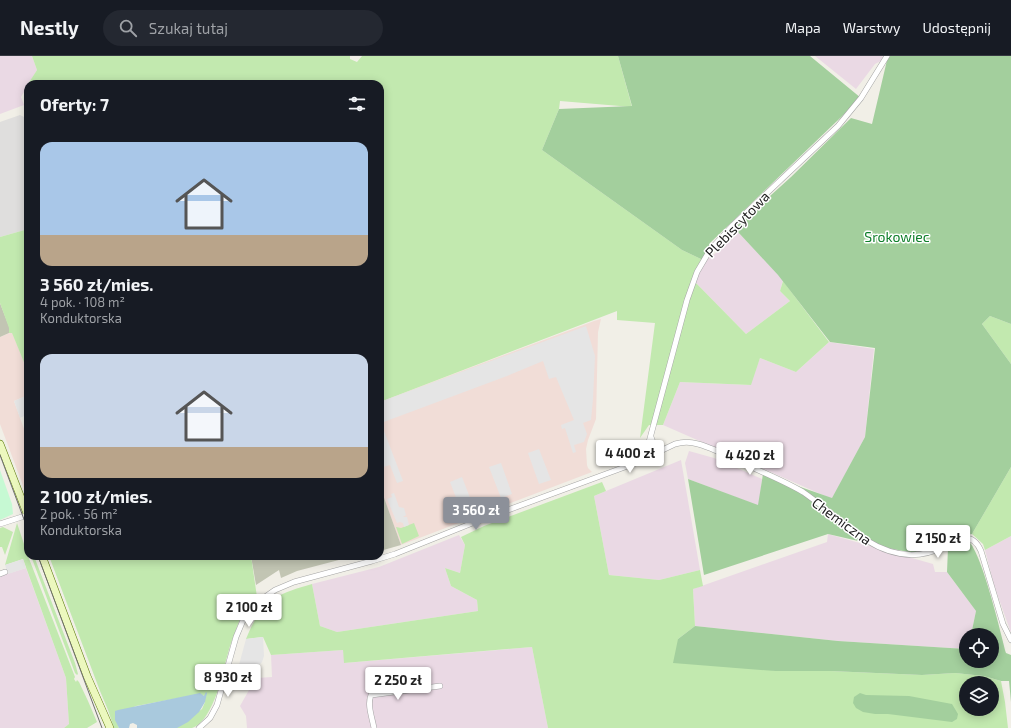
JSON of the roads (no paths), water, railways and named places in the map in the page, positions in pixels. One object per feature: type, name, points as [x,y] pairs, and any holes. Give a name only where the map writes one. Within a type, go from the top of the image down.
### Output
[{"type":"main road","points":[[0,444],[24,506]]},
{"type":"main road","points":[[44,560],[87,676],[110,728]]},
{"type":"street","name":"Plebiscytowa","points":[[647,457],[647,451],[665,381],[691,286],[703,260],[733,225],[849,114],[864,94],[887,56]]},
{"type":"street","points":[[384,557],[633,464],[657,453],[651,437]]},
{"type":"street","name":"Chemiczna","points":[[657,453],[674,444],[682,442],[700,445],[777,478],[820,504],[861,537],[880,548],[892,552],[913,555],[926,554],[962,538],[969,538],[975,541],[981,550],[1003,624],[1011,640]]},
{"type":"street","points":[[0,524],[24,517]]},
{"type":"street","points":[[199,728],[210,718],[217,705],[236,637],[244,618],[255,604],[274,590],[294,582],[375,560]]},
{"type":"street","points":[[374,728],[370,706],[371,695],[440,686]]},
{"type":"water","points":[[206,692],[205,702],[199,712],[188,722],[177,728],[137,728],[137,725],[133,723],[130,724],[129,728],[119,728],[115,720],[115,711],[118,710],[200,693],[204,696]]},
{"type":"tram line","points":[[0,455],[24,519]]},
{"type":"tram line","points":[[39,560],[102,728]]},
{"type":"park label","name":"Srokowiec","points":[[897,236]]}]
